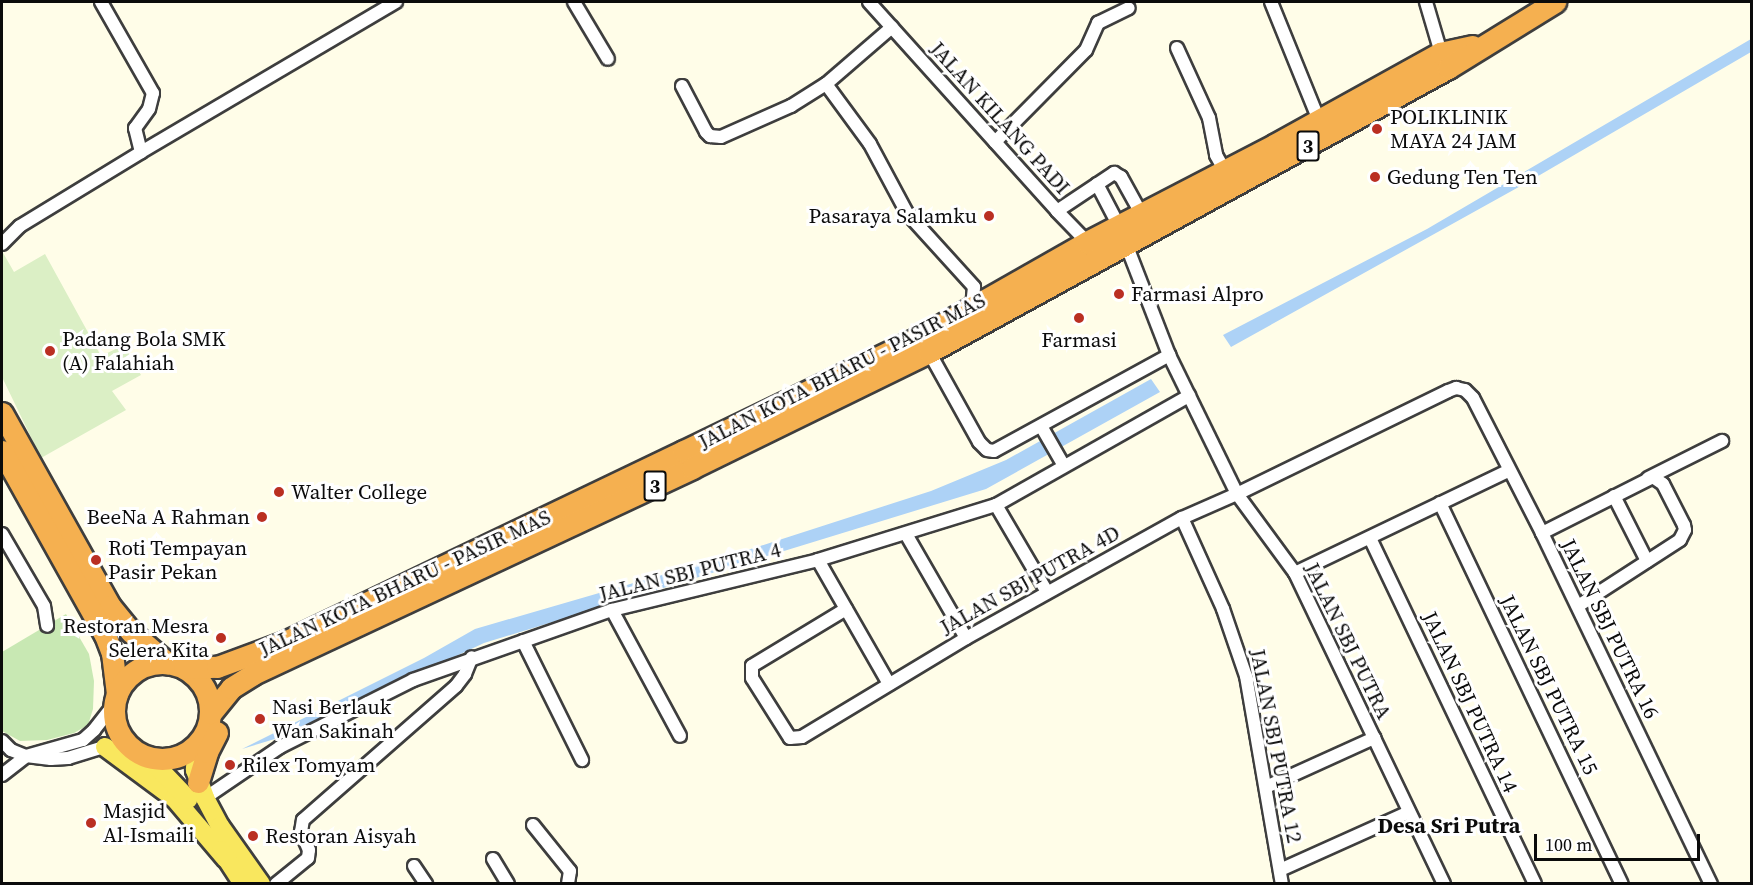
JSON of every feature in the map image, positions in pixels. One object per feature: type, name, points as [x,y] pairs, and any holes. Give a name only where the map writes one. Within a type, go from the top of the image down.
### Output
[{"type":"highway","name":"JALAN KOTA BHARU - PASIR MAS","points":[[176,666],[217,667],[285,642],[904,345],[973,297],[1088,242],[1123,236],[1448,68],[1555,2]]},
{"type":"highway","name":"JALAN KOTA BHARU - PASIR MAS","points":[[211,713],[222,697],[239,681],[692,468],[929,352],[1103,258],[1142,215],[1441,53],[1487,42]]},
{"type":"highway","points":[[2,413],[110,606],[130,632],[204,687],[211,713],[204,736],[197,745],[175,758],[142,754],[120,734],[114,714],[116,698],[112,653],[105,635],[2,451]]},
{"type":"highway","points":[[116,698],[129,676],[137,670],[156,663],[176,666]]},
{"type":"highway","points":[[201,790],[207,752],[230,710],[270,667]]},
{"type":"main road","points":[[197,745],[194,760],[201,790],[220,826],[261,884]]},
{"type":"main road","points":[[105,747],[174,798],[226,859]]},
{"type":"main road","points":[[142,754],[182,791],[239,882]]},
{"type":"street","points":[[102,2],[153,93],[149,109],[135,128],[141,152]]},
{"type":"street","points":[[2,244],[21,226],[141,152],[396,2]]},
{"type":"street","points":[[573,2],[608,59]]},
{"type":"street","name":"JALAN KILANG PADI","points":[[869,2],[1057,211],[1103,258]]},
{"type":"street","points":[[1271,2],[1319,120]]},
{"type":"street","points":[[1426,2],[1441,53]]},
{"type":"street","points":[[995,142],[1086,50],[1098,24],[1129,8]]},
{"type":"street","points":[[682,86],[706,132],[715,138],[765,119],[826,84],[892,27]]},
{"type":"street","points":[[1178,48],[1209,118],[1216,155],[1224,171]]},
{"type":"street","points":[[826,84],[870,144],[907,213],[973,297]]},
{"type":"street","points":[[1057,211],[1114,173],[1120,177],[1142,215]]},
{"type":"street","name":"JALAN SBJ PUTRA","points":[[1097,184],[1123,236],[1169,355],[1237,494],[1295,573],[1443,883]]},
{"type":"street","points":[[929,352],[979,442],[987,450],[1002,449],[1169,355]]},
{"type":"street","name":"JALAN SBJ PUTRA 4D","points":[[846,609],[756,662],[750,672],[785,733],[796,739],[966,638],[1182,518],[1237,494],[1448,391],[1456,388],[1470,394]]},
{"type":"street","name":"JALAN SBJ PUTRA 16","points":[[1470,394],[1578,606],[1710,884]]},
{"type":"street","name":"JALAN SBJ PUTRA 4","points":[[201,790],[413,680],[472,657],[612,610],[819,560],[996,505],[1062,464],[1189,396]]},
{"type":"street","points":[[1042,428],[1062,464]]},
{"type":"street","points":[[1542,533],[1722,441]]},
{"type":"street","points":[[1295,573],[1508,471]]},
{"type":"street","points":[[1578,606],[1680,540],[1685,530],[1663,484],[1659,479],[1647,479]]},
{"type":"street","points":[[1614,496],[1647,561]]},
{"type":"street","name":"JALAN SBJ PUTRA 15","points":[[1440,503],[1622,884]]},
{"type":"street","points":[[996,505],[1047,592]]},
{"type":"street","name":"JALAN SBJ PUTRA 12","points":[[1182,518],[1238,646],[1246,676],[1282,884]]},
{"type":"street","points":[[2,534],[44,606],[47,626]]},
{"type":"street","points":[[906,534],[966,638]]},
{"type":"street","name":"JALAN SBJ PUTRA 14","points":[[1370,538],[1534,884]]},
{"type":"street","points":[[819,560],[889,684]]},
{"type":"street","points":[[612,610],[680,736]]},
{"type":"street","points":[[523,641],[582,760]]},
{"type":"street","points":[[276,884],[308,858],[309,850],[301,832],[303,820],[456,686],[465,674],[472,657]]},
{"type":"street","points":[[2,776],[26,756],[83,740],[94,730],[116,698]]},
{"type":"street","points":[[1266,787],[1374,738]]},
{"type":"street","points":[[2,741],[10,750],[26,756],[68,758],[105,747],[142,754]]},
{"type":"street","points":[[1280,870],[1409,812]]},
{"type":"street","points":[[533,825],[570,871],[568,884]]},
{"type":"street","points":[[493,860],[508,884]]},
{"type":"street","points":[[414,866],[426,884]]},
{"type":"green space","name":"Padang Bola SMK (A) Falahiah","points":[[2,251],[14,272],[45,254],[101,356],[124,345],[141,375],[112,391],[126,410],[41,458],[2,377]]},
{"type":"green space","points":[[66,614],[89,654],[94,681],[93,709],[88,725],[74,733],[47,740],[20,741],[2,731],[2,652]]},
{"type":"water","points":[[1751,39],[1751,52],[1533,179],[1231,347],[1223,335],[1427,229]]},
{"type":"water","points":[[1151,379],[1160,392],[986,489],[484,643],[288,735],[242,749],[424,658],[475,629],[754,548],[931,491],[1006,460]]},
{"type":"place","name":"POLIKLINIK MAYA 24 JAM","points":[[1377,129]]},
{"type":"place","name":"Gedung Ten Ten","points":[[1375,177]]},
{"type":"place","name":"Pasaraya Salamku","points":[[989,216]]},
{"type":"place","name":"Farmasi Alpro","points":[[1119,294]]},
{"type":"place","name":"Farmasi","points":[[1079,318]]},
{"type":"place","name":"Padang Bola SMK (A) Falahiah","points":[[50,351]]},
{"type":"place","name":"Walter College","points":[[279,492]]},
{"type":"place","name":"BeeNa A Rahman","points":[[262,517]]},
{"type":"place","name":"Roti Tempayan Pasir Pekan","points":[[96,560]]},
{"type":"place","name":"Restoran Mesra Selera Kita","points":[[221,638]]},
{"type":"place","name":"Nasi Berlauk Wan Sakinah","points":[[260,719]]},
{"type":"place","name":"Rilex Tomyam","points":[[230,765]]},
{"type":"place","name":"Masjid Al-Ismaili","points":[[91,823]]},
{"type":"place","name":"Restoran Aisyah","points":[[253,836]]},
{"type":"district","name":"Desa Sri Putra","points":[[1449,826]]}]
